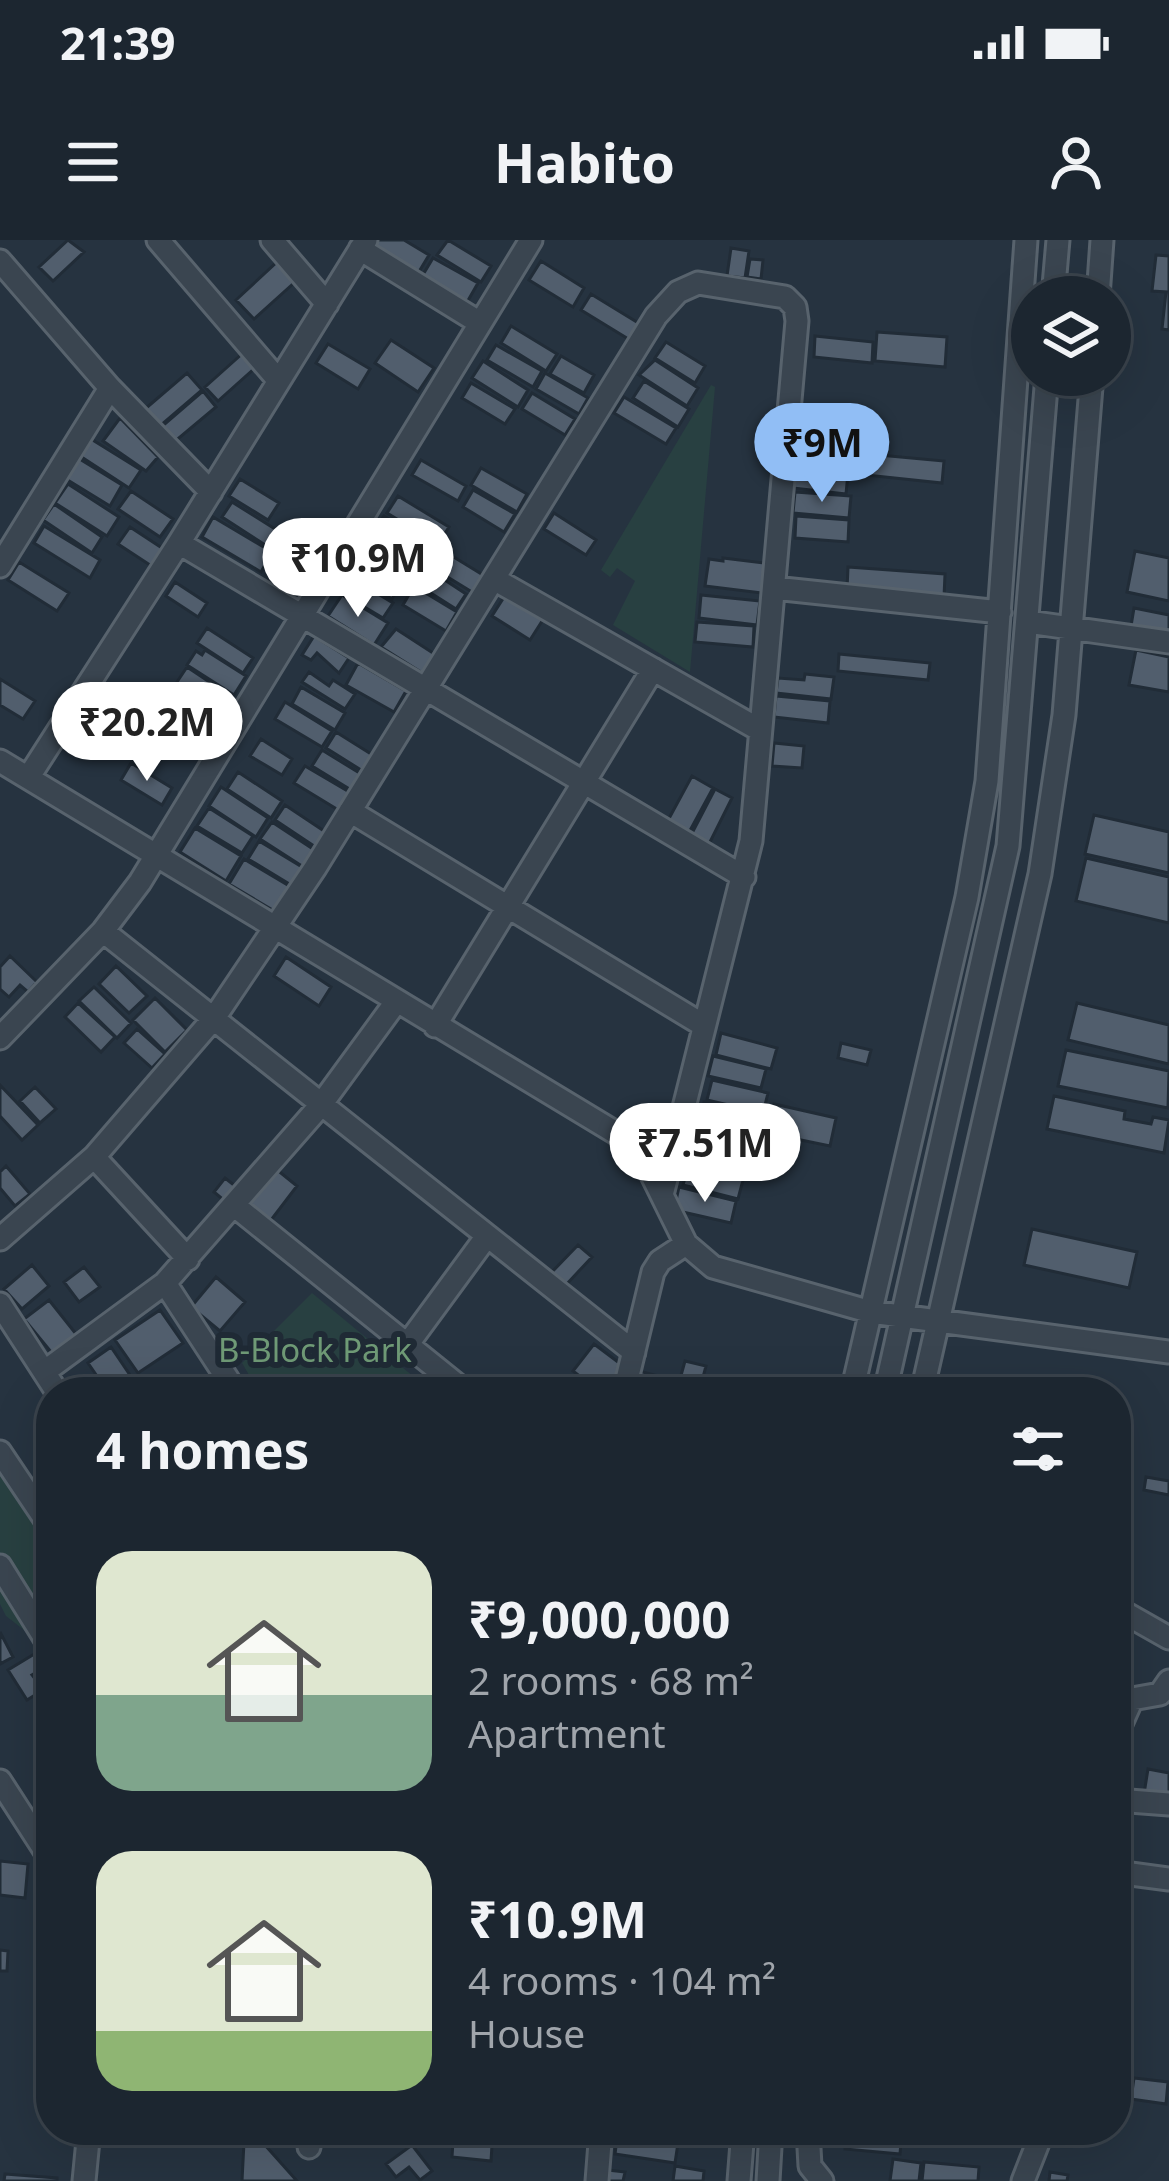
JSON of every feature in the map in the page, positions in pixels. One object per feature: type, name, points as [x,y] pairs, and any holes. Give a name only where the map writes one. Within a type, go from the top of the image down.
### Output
[{"type":"street","points":[[158,240],[279,381]]},
{"type":"street","points":[[272,240],[327,304]]},
{"type":"street","points":[[0,1038],[103,932],[140,882],[531,240]]},
{"type":"street","points":[[855,1377],[967,897],[987,781],[1025,240]]},
{"type":"street","points":[[1055,276],[1058,240]]},
{"type":"street","points":[[1099,276],[1102,240]]},
{"type":"street","points":[[28,778],[363,244],[480,323]]},
{"type":"street","points":[[0,261],[110,388],[211,492]]},
{"type":"street","points":[[0,1240],[94,1157],[214,1018],[277,929],[656,316],[678,292],[698,283],[785,297],[795,307],[797,321],[757,798],[744,877],[662,1195]]},
{"type":"street","points":[[0,566],[110,388]]},
{"type":"street","points":[[888,1377],[1008,846],[1045,396]]},
{"type":"street","points":[[925,1377],[1035,896],[1058,759],[1073,627],[1090,396]]},
{"type":"street","points":[[179,543],[744,877]]},
{"type":"street","points":[[494,579],[760,730]]},
{"type":"street","points":[[774,588],[1000,612]]},
{"type":"street","points":[[1028,622],[1169,642]]},
{"type":"street","points":[[435,1026],[653,669]]},
{"type":"street","points":[[1017,754],[1058,759]]},
{"type":"street","points":[[0,761],[621,1136],[646,1163],[686,1244],[713,1268],[871,1312],[1169,1352]]},
{"type":"street","points":[[350,811],[703,1025]]},
{"type":"street","points":[[103,932],[634,1352]]},
{"type":"street","points":[[44,1372],[165,1283],[320,1106],[395,1001]]},
{"type":"street","points":[[94,1157],[188,1258]]},
{"type":"street","points":[[236,1206],[407,1345],[433,1377]]},
{"type":"street","points":[[407,1345],[487,1236]]},
{"type":"street","points":[[628,1377],[653,1272],[660,1261],[686,1244]]},
{"type":"street","points":[[165,1283],[226,1377]]},
{"type":"street","points":[[0,1304],[47,1377]]},
{"type":"street","points":[[0,1452],[36,1506]]},
{"type":"street","points":[[0,1566],[36,1624]]},
{"type":"street","points":[[1131,1616],[1169,1637]]},
{"type":"street","points":[[1131,1701],[1160,1694],[1169,1681]]},
{"type":"street","points":[[0,1781],[36,1837]]},
{"type":"street","points":[[1131,1801],[1169,1804]]},
{"type":"street","points":[[1131,1874],[1169,1879]]},
{"type":"street","points":[[84,2181],[87,2145]]},
{"type":"street","points":[[597,2181],[600,2145]]},
{"type":"street","points":[[740,2181],[742,2145]]},
{"type":"street","points":[[768,2181],[770,2145]]},
{"type":"street","points":[[809,2145],[810,2166],[822,2181]]},
{"type":"street","points":[[1023,2181],[1037,2145]]},
{"type":"green space","points":[[711,385],[715,387],[690,672],[613,625],[635,581],[617,568],[610,577],[601,570]]},
{"type":"green space","name":"B-Block Park","points":[[312,1293],[414,1377],[250,1377],[242,1363]]},
{"type":"green space","points":[[0,1469],[36,1525],[36,1639],[6,1616],[0,1604]]},
{"type":"building","points":[[68,240],[84,252],[53,281],[39,267]]},
{"type":"building","points":[[372,240],[404,240],[429,255],[417,275],[369,245]]},
{"type":"building","points":[[448,240],[491,266],[481,282],[437,255]]},
{"type":"building","points":[[731,248],[749,251],[745,278],[727,276]]},
{"type":"building","points":[[1156,255],[1169,256],[1169,330],[1162,329],[1166,292],[1152,291]]},
{"type":"building","points":[[433,258],[478,283],[466,304],[421,278]]},
{"type":"building","points":[[750,259],[763,260],[761,279],[747,277]]},
{"type":"building","points":[[541,261],[584,288],[573,307],[529,280]]},
{"type":"building","points":[[277,262],[295,282],[254,319],[236,300]]},
{"type":"building","points":[[591,294],[640,324],[630,340],[581,310]]},
{"type":"building","points":[[511,326],[557,354],[546,371],[501,343]]},
{"type":"building","points":[[877,332],[947,337],[945,367],[875,361]]},
{"type":"building","points":[[815,336],[873,342],[872,363],[814,357]]},
{"type":"building","points":[[391,340],[434,368],[418,392],[375,363]]},
{"type":"building","points":[[666,342],[705,366],[695,383],[655,358]]},
{"type":"building","points":[[328,344],[370,369],[358,389],[316,363]]},
{"type":"building","points":[[496,345],[542,371],[533,387],[487,360]]},
{"type":"building","points":[[243,353],[256,367],[218,401],[205,387]]},
{"type":"building","points":[[561,356],[594,375],[584,393],[550,374]]},
{"type":"building","points":[[655,360],[698,388],[687,406],[639,375]]},
{"type":"building","points":[[483,361],[528,390],[518,407],[472,378]]},
{"type":"building","points":[[187,373],[202,390],[160,426],[145,409]]},
{"type":"building","points":[[545,373],[588,398],[579,414],[536,389]]},
{"type":"building","points":[[644,381],[689,409],[678,427],[633,398]]},
{"type":"building","points":[[471,383],[515,409],[505,424],[462,398]]},
{"type":"building","points":[[203,391],[216,407],[173,443],[160,428]]},
{"type":"building","points":[[532,393],[575,419],[565,435],[522,409]]},
{"type":"building","points":[[624,397],[676,428],[666,444],[614,413]]},
{"type":"building","points":[[120,418],[158,457],[146,471],[103,441]]},
{"type":"building","points":[[91,439],[141,470],[129,488],[80,456]]},
{"type":"building","points":[[796,443],[851,449],[849,471],[794,465]]},
{"type":"building","points":[[868,454],[944,461],[942,483],[866,475]]},
{"type":"building","points":[[78,458],[122,485],[110,506],[66,479]]},
{"type":"building","points":[[421,460],[466,486],[458,501],[412,475]]},
{"type":"building","points":[[795,467],[848,473],[846,494],[793,488]]},
{"type":"building","points":[[481,468],[527,494],[517,512],[471,485]]},
{"type":"building","points":[[240,479],[279,503],[268,520],[229,496]]},
{"type":"building","points":[[68,484],[119,517],[107,536],[55,503]]},
{"type":"building","points":[[473,490],[515,514],[504,532],[463,507]]},
{"type":"building","points":[[131,491],[173,519],[160,537],[118,509]]},
{"type":"building","points":[[795,492],[851,496],[849,518],[793,513]]},
{"type":"building","points":[[398,496],[449,527],[438,544],[387,513]]},
{"type":"building","points":[[232,502],[283,534],[273,550],[222,517]]},
{"type":"building","points":[[54,504],[102,537],[92,553],[43,520]]},
{"type":"building","points":[[554,513],[596,540],[586,555],[544,529]]},
{"type":"building","points":[[384,516],[432,546],[422,562],[373,532]]},
{"type":"building","points":[[796,516],[849,520],[848,542],[795,538]]},
{"type":"building","points":[[213,517],[272,552],[261,572],[202,537]]},
{"type":"building","points":[[44,526],[100,560],[90,578],[34,543]]},
{"type":"building","points":[[130,527],[165,550],[153,567],[118,544]]},
{"type":"building","points":[[376,535],[419,563],[408,580],[365,552]]},
{"type":"building","points":[[439,548],[483,575],[472,592],[428,565]]},
{"type":"building","points":[[1135,551],[1169,558],[1169,601],[1127,592]]},
{"type":"building","points":[[363,554],[404,579],[392,599],[351,574]]},
{"type":"building","points":[[709,559],[773,564],[770,594],[705,586]]},
{"type":"building","points":[[19,562],[69,593],[57,611],[8,580]]},
{"type":"building","points":[[425,567],[466,594],[456,609],[415,583]]},
{"type":"building","points":[[848,567],[945,574],[944,597],[847,590]]},
{"type":"building","points":[[350,577],[393,603],[383,618],[341,593]]},
{"type":"building","points":[[175,582],[207,603],[198,617],[166,596]]},
{"type":"building","points":[[414,586],[457,612],[446,631],[403,605]]},
{"type":"building","points":[[506,594],[544,618],[530,640],[492,616]]},
{"type":"building","points":[[342,595],[388,623],[374,645],[328,616]]},
{"type":"building","points":[[701,595],[760,601],[757,625],[699,618]]},
{"type":"building","points":[[1134,608],[1169,615],[1169,633],[1131,626]]},
{"type":"building","points":[[697,622],[754,626],[753,647],[695,642]]},
{"type":"building","points":[[207,628],[253,658],[243,673],[197,643]]},
{"type":"building","points":[[396,629],[436,655],[424,674],[381,647]]},
{"type":"building","points":[[314,636],[349,658],[339,673],[317,653],[311,660],[302,655]]},
{"type":"building","points":[[205,650],[246,676],[234,695],[187,665],[196,651],[202,655]]},
{"type":"building","points":[[1136,650],[1169,657],[1169,692],[1129,685]]},
{"type":"building","points":[[839,654],[930,663],[928,680],[838,671]]},
{"type":"building","points":[[358,663],[406,691],[394,712],[346,685]]},
{"type":"building","points":[[187,667],[232,697],[223,711],[177,682]]},
{"type":"building","points":[[309,672],[329,686],[333,680],[355,694],[345,709],[302,682]]},
{"type":"building","points":[[805,674],[834,677],[831,699],[776,693],[778,678],[804,680]]},
{"type":"building","points":[[0,679],[35,701],[23,719],[0,705]]},
{"type":"building","points":[[301,687],[345,713],[335,730],[292,704]]},
{"type":"building","points":[[776,696],[830,701],[828,723],[774,717]]},
{"type":"building","points":[[285,702],[332,731],[322,747],[275,719]]},
{"type":"building","points":[[336,732],[379,759],[369,775],[326,748]]},
{"type":"building","points":[[261,739],[292,759],[282,775],[250,756]]},
{"type":"building","points":[[774,743],[804,746],[802,768],[772,766]]},
{"type":"building","points":[[322,750],[366,777],[356,793],[312,766]]},
{"type":"building","points":[[131,763],[172,788],[162,805],[121,780]]},
{"type":"building","points":[[305,766],[351,793],[340,811],[294,783]]},
{"type":"building","points":[[238,772],[282,801],[271,818],[227,789]]},
{"type":"building","points":[[692,776],[713,788],[687,836],[666,824]]},
{"type":"building","points":[[221,787],[268,818],[256,837],[209,806]]},
{"type":"building","points":[[715,789],[732,798],[708,846],[690,837]]},
{"type":"building","points":[[285,805],[327,833],[317,848],[275,820]]},
{"type":"building","points":[[209,808],[253,836],[242,853],[197,826]]},
{"type":"building","points":[[1094,815],[1169,832],[1169,873],[1085,854]]},
{"type":"building","points":[[272,822],[316,851],[305,868],[260,839]]},
{"type":"building","points":[[195,828],[241,856],[226,881],[180,852]]},
{"type":"building","points":[[259,841],[307,870],[296,888],[248,859]]},
{"type":"building","points":[[1086,858],[1169,877],[1169,923],[1076,901]]},
{"type":"building","points":[[244,859],[296,890],[281,915],[229,884]]},
{"type":"building","points":[[10,956],[37,982],[28,992],[20,985],[9,997],[0,989],[0,967]]},
{"type":"building","points":[[286,957],[331,987],[319,1006],[274,976]]},
{"type":"building","points":[[116,966],[147,996],[129,1013],[99,984]]},
{"type":"building","points":[[94,987],[131,1023],[117,1038],[79,1001]]},
{"type":"building","points":[[155,998],[187,1030],[165,1052],[133,1020]]},
{"type":"building","points":[[78,1003],[115,1037],[101,1052],[65,1017]]},
{"type":"building","points":[[1077,1003],[1169,1025],[1169,1064],[1068,1040]]},
{"type":"building","points":[[137,1029],[165,1054],[152,1068],[124,1043]]},
{"type":"building","points":[[721,1033],[777,1048],[771,1069],[716,1055]]},
{"type":"building","points":[[841,1043],[871,1050],[867,1065],[838,1058]]},
{"type":"building","points":[[1066,1050],[1169,1071],[1168,1108],[1058,1086]]},
{"type":"building","points":[[713,1056],[766,1069],[761,1088],[708,1076]]},
{"type":"building","points":[[712,1080],[768,1093],[763,1113],[707,1100]]},
{"type":"building","points":[[0,1085],[38,1125],[22,1140],[0,1116]]},
{"type":"building","points":[[35,1087],[56,1109],[40,1123],[20,1101]]},
{"type":"building","points":[[1054,1096],[1125,1111],[1124,1119],[1151,1124],[1153,1117],[1169,1120],[1164,1153],[1047,1129]]},
{"type":"building","points":[[704,1102],[761,1115],[757,1135],[700,1123]]},
{"type":"building","points":[[774,1104],[836,1118],[830,1146],[767,1133]]},
{"type":"building","points":[[6,1166],[30,1194],[15,1206],[0,1188],[0,1172]]},
{"type":"building","points":[[688,1167],[743,1180],[738,1199],[683,1185]]},
{"type":"building","points":[[276,1169],[297,1186],[268,1224],[246,1208]]},
{"type":"building","points":[[225,1178],[244,1193],[232,1207],[214,1192]]},
{"type":"building","points":[[679,1187],[736,1201],[731,1223],[674,1210]]},
{"type":"building","points":[[1032,1229],[1137,1252],[1129,1288],[1024,1265]]},
{"type":"building","points":[[578,1245],[592,1257],[564,1287],[550,1274]]},
{"type":"building","points":[[32,1265],[49,1286],[22,1309],[4,1289]]},
{"type":"building","points":[[84,1267],[100,1287],[79,1302],[64,1282]]},
{"type":"building","points":[[216,1277],[245,1302],[220,1331],[191,1307]]},
{"type":"building","points":[[49,1300],[80,1339],[56,1358],[24,1319]]},
{"type":"building","points":[[160,1310],[183,1343],[138,1373],[115,1340]]},
{"type":"building","points":[[594,1344],[626,1368],[619,1377],[581,1377],[573,1371]]},
{"type":"building","points":[[111,1347],[131,1377],[98,1377],[88,1363]]},
{"type":"building","points":[[685,1361],[706,1366],[703,1377],[681,1377]]},
{"type":"building","points":[[635,1370],[662,1377],[633,1377]]},
{"type":"building","points":[[1146,1477],[1169,1481],[1169,1495],[1144,1490]]},
{"type":"building","points":[[0,1632],[13,1657],[0,1664]]},
{"type":"building","points":[[36,1653],[32,1675],[36,1694],[27,1700],[8,1670]]},
{"type":"building","points":[[1148,1769],[1169,1773],[1169,1799],[1144,1794]]},
{"type":"building","points":[[0,1861],[28,1864],[25,1898],[0,1895]]},
{"type":"building","points":[[0,1950],[8,1951],[7,1971],[0,1971]]},
{"type":"building","points":[[1134,2078],[1168,2082],[1166,2104],[1131,2099]]},
{"type":"building","points":[[244,2145],[265,2145],[297,2181],[242,2181]]},
{"type":"building","points":[[412,2145],[432,2171],[420,2180],[409,2167],[396,2177],[386,2164]]},
{"type":"building","points":[[453,2145],[492,2145],[491,2161],[452,2157]]},
{"type":"building","points":[[616,2145],[678,2145],[675,2163],[615,2154]]},
{"type":"building","points":[[845,2145],[901,2145],[900,2154],[845,2149]]},
{"type":"building","points":[[893,2159],[921,2163],[919,2181],[890,2181]]},
{"type":"building","points":[[924,2162],[979,2167],[978,2181],[922,2181]]},
{"type":"building","points":[[675,2166],[704,2171],[703,2181],[673,2181]]},
{"type":"building","points":[[599,2169],[625,2172],[623,2181],[597,2181]]},
{"type":"building","points":[[1050,2172],[1068,2175],[1067,2181],[1049,2181]]},
{"type":"building","points":[[5,2174],[57,2178],[57,2181],[4,2181]]}]
